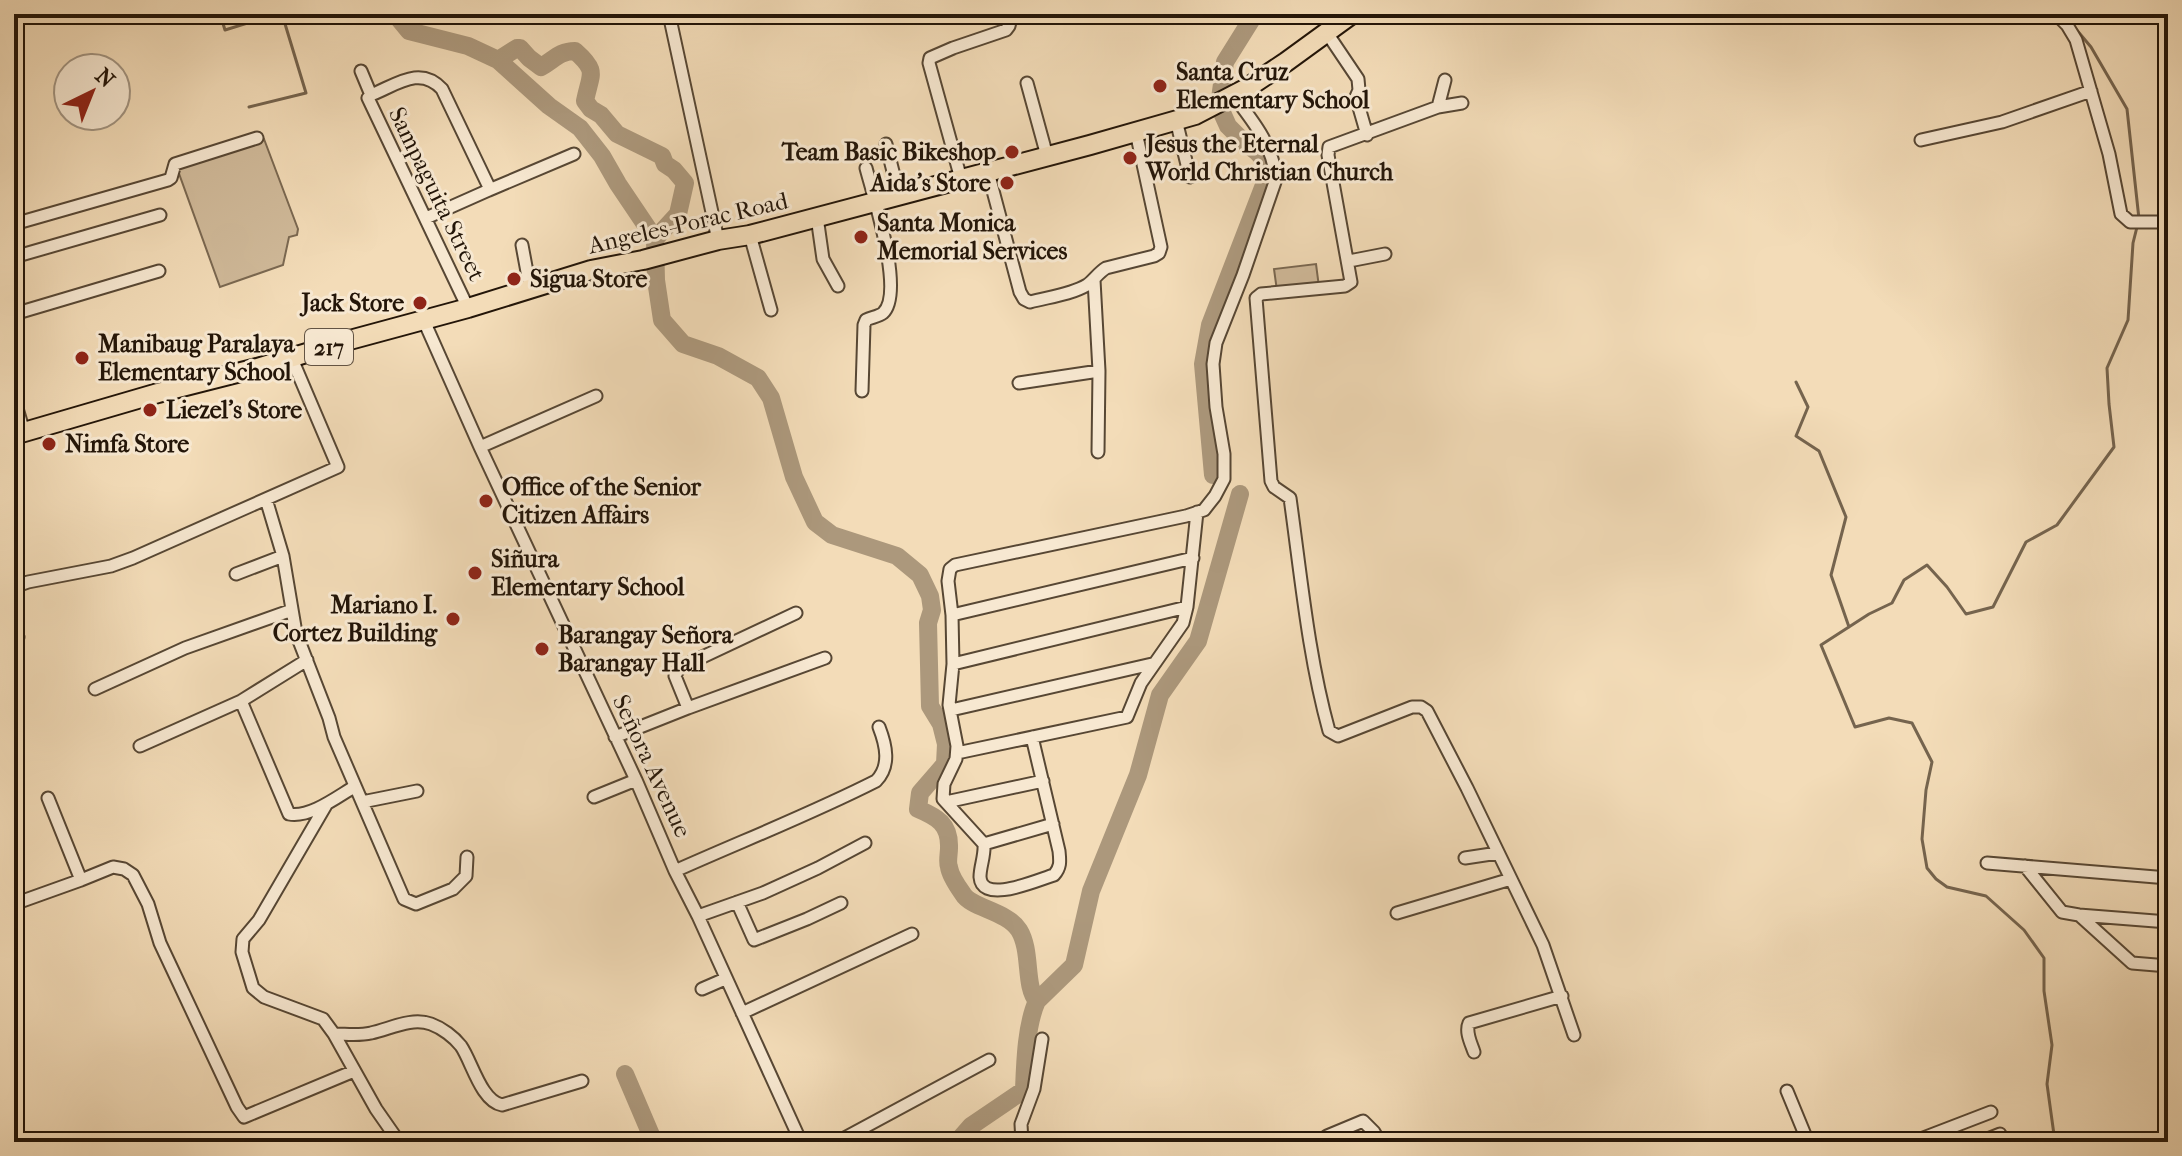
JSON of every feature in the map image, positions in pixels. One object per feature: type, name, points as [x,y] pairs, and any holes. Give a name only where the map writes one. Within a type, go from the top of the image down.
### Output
[{"type":"main road","name":"Angeles-Porac Road","points":[[19,433],[292,359],[591,270],[750,235],[1176,120],[1204,111],[1230,97],[1279,67],[1352,14]]},
{"type":"street","points":[[669,14],[718,240]]},
{"type":"street","points":[[961,179],[930,58],[1006,30],[1012,14]]},
{"type":"street","points":[[2056,14],[2072,31],[2109,154],[2123,218],[2130,222],[2168,222]]},
{"type":"street","points":[[1327,33],[1358,79],[1356,97],[1367,135]]},
{"type":"street","name":"Sampaguita Street","points":[[361,71],[370,97],[468,308]]},
{"type":"street","points":[[370,97],[417,76],[436,82],[489,190]]},
{"type":"street","points":[[1438,107],[1445,80]]},
{"type":"street","points":[[1027,83],[1047,156]]},
{"type":"street","points":[[1921,140],[2002,122],[2091,91]]},
{"type":"street","points":[[1032,737],[1059,851],[1058,870],[1054,875],[999,891],[987,890],[980,877],[984,844],[943,799],[944,784],[957,753],[956,732],[949,705],[953,664],[950,569],[955,565],[1204,510],[1224,479],[1213,364],[1216,343],[1276,179],[1275,165],[1262,133],[1230,97]]},
{"type":"street","points":[[1462,103],[1438,107],[1333,145],[1328,150],[1351,282],[1345,286],[1261,294],[1256,298],[1271,481],[1274,487],[1290,498],[1322,706],[1329,731],[1338,736],[1412,707],[1427,711],[1543,945],[1574,1035]]},
{"type":"street","points":[[1176,120],[1190,177]]},
{"type":"street","points":[[988,172],[1024,299],[1030,302],[1077,290],[1106,268],[1159,253],[1161,247],[1136,132]]},
{"type":"street","points":[[14,224],[168,180],[175,164],[257,138]]},
{"type":"street","points":[[886,144],[899,195]]},
{"type":"street","points":[[426,218],[574,154]]},
{"type":"street","points":[[862,391],[864,325],[866,320],[885,311],[891,285],[889,260],[866,168]]},
{"type":"street","points":[[14,257],[160,215]]},
{"type":"street","points":[[817,217],[823,259],[838,286]]},
{"type":"street","points":[[750,235],[771,310]]},
{"type":"street","points":[[522,245],[530,288]]},
{"type":"street","points":[[1349,261],[1385,254]]},
{"type":"street","points":[[14,314],[159,271]]},
{"type":"street","points":[[1094,280],[1099,371],[1098,452]]},
{"type":"street","name":"Señora Avenue","points":[[424,321],[801,1142]]},
{"type":"street","points":[[14,587],[111,566],[338,467],[292,359]]},
{"type":"street","points":[[1019,383],[1099,371]]},
{"type":"street","points":[[480,447],[596,396]]},
{"type":"street","points":[[14,398],[19,433]]},
{"type":"street","points":[[266,499],[283,556],[296,633],[354,787],[404,899],[416,904],[453,889],[466,876],[467,857]]},
{"type":"street","points":[[957,753],[1127,717],[1152,664],[1183,623],[1197,512]]},
{"type":"street","points":[[236,574],[283,556]]},
{"type":"street","points":[[952,615],[1193,558]]},
{"type":"street","points":[[953,664],[1187,607]]},
{"type":"street","points":[[95,689],[185,648],[292,610]]},
{"type":"street","points":[[688,708],[675,676],[679,668],[796,613]]},
{"type":"street","points":[[615,737],[825,658]]},
{"type":"street","points":[[140,746],[241,701],[307,660]]},
{"type":"street","points":[[951,710],[1152,664]]},
{"type":"street","points":[[241,701],[289,814],[326,805],[354,787]]},
{"type":"street","points":[[675,871],[876,781],[883,775],[886,752],[879,727]]},
{"type":"street","points":[[594,797],[636,780]]},
{"type":"street","points":[[946,802],[1043,781]]},
{"type":"street","points":[[362,802],[417,791]]},
{"type":"street","points":[[48,798],[81,880]]},
{"type":"street","points":[[326,805],[259,920],[243,939],[242,952],[257,992],[323,1019],[399,1142]]},
{"type":"street","points":[[984,844],[1053,824]]},
{"type":"street","points":[[698,916],[818,868],[865,843]]},
{"type":"street","points":[[1465,858],[1498,853]]},
{"type":"street","points":[[1987,863],[2168,878]]},
{"type":"street","points":[[2025,866],[2062,912],[2168,922]]},
{"type":"street","points":[[14,904],[113,867],[133,875],[148,904],[160,943],[244,1117],[354,1071]]},
{"type":"street","points":[[1397,913],[1511,879]]},
{"type":"street","points":[[737,902],[754,940],[841,903]]},
{"type":"street","points":[[2079,915],[2132,963],[2168,966]]},
{"type":"street","points":[[742,1013],[912,934]]},
{"type":"street","points":[[702,989],[725,979]]},
{"type":"street","points":[[1474,1052],[1468,1033],[1469,1023],[1562,996]]},
{"type":"street","points":[[334,1034],[367,1034],[404,1023],[430,1023],[459,1044],[483,1089],[496,1104],[502,1105],[582,1081]]},
{"type":"street","points":[[1022,1142],[1021,1124],[1034,1089],[1042,1039]]},
{"type":"street","points":[[837,1142],[989,1060]]},
{"type":"street","points":[[1787,1091],[1808,1142]]},
{"type":"street","points":[[1913,1142],[1991,1112]]},
{"type":"street","points":[[1327,1136],[1363,1121],[1380,1142]]},
{"type":"street","points":[[1980,1142],[2000,1134],[2004,1142]]},
{"type":"shaded area","points":[[264,139],[298,229],[297,235],[289,237],[283,265],[220,287],[177,168]]},
{"type":"shaded area","points":[[1316,264],[1319,287],[1277,291],[1274,269]]},
{"type":"waterway","points":[[220,14],[225,30],[277,14]]},
{"type":"waterway","points":[[249,107],[306,93],[282,14]]},
{"type":"waterway","points":[[395,14],[409,31],[468,46],[498,60],[517,48],[541,67],[569,51],[575,51],[583,58],[591,74],[585,101],[591,109],[601,115],[617,134],[662,156],[665,164],[685,183],[678,214],[655,239],[656,280],[662,320],[683,344],[718,356],[758,378],[771,398],[794,477],[815,522],[832,535],[897,556],[920,575],[930,596],[932,610],[928,623],[930,706],[941,724],[946,744],[945,764],[920,793],[918,809],[945,827],[949,840],[950,870],[967,899],[1006,918],[1019,930],[1033,995],[1037,1001],[1028,1033],[1024,1090],[971,1126],[957,1142]]},
{"type":"waterway","points":[[1213,475],[1203,364],[1210,325],[1264,185],[1268,164],[1228,126],[1219,106],[1225,62],[1255,14]]},
{"type":"waterway","points":[[2075,28],[2091,47],[2127,109],[2139,219]]},
{"type":"waterway","points":[[498,60],[549,106],[580,128],[602,156],[655,239]]},
{"type":"waterway","points":[[2055,1142],[2047,1084],[2052,1045],[2044,991],[2044,958],[2024,930],[1986,896],[1947,887],[1927,868],[1922,839],[1932,762],[1912,723],[1889,718],[1855,727],[1821,645],[1892,603],[1904,580],[1927,565],[1966,614],[1993,607],[2026,542],[2057,525],[2114,447],[2107,368],[2128,320],[2133,243],[2137,227]]},
{"type":"waterway","points":[[1796,382],[1808,407],[1796,436],[1819,451],[1846,517],[1831,575],[1849,627]]},
{"type":"waterway","points":[[1037,1001],[1074,965],[1091,891],[1138,775],[1160,695],[1198,641],[1240,494]]},
{"type":"waterway","points":[[625,1074],[654,1142]]},
{"type":"place","name":"Santa Cruz Elementary School","points":[[1160,86]]},
{"type":"place","name":"Team Basic Bikeshop","points":[[1012,152]]},
{"type":"place","name":"Jesus the Eternal World Christian Church","points":[[1130,158]]},
{"type":"place","name":"Aida's Store","points":[[1007,183]]},
{"type":"place","name":"Santa Monica Memorial Services","points":[[861,237]]},
{"type":"place","name":"Sigua Store","points":[[514,279]]},
{"type":"place","name":"Jack Store","points":[[420,303]]},
{"type":"place","name":"Manibaug Paralaya Elementary School","points":[[82,358]]},
{"type":"place","name":"Liezel's Store","points":[[150,410]]},
{"type":"place","name":"Nimfa Store","points":[[49,444]]},
{"type":"place","name":"Office of the Senior Citizen Affairs","points":[[486,501]]},
{"type":"place","name":"Siñura Elementary School","points":[[475,573]]},
{"type":"place","name":"Mariano I. Cortez Building","points":[[453,619]]},
{"type":"place","name":"Barangay Señora Barangay Hall","points":[[542,649]]}]
